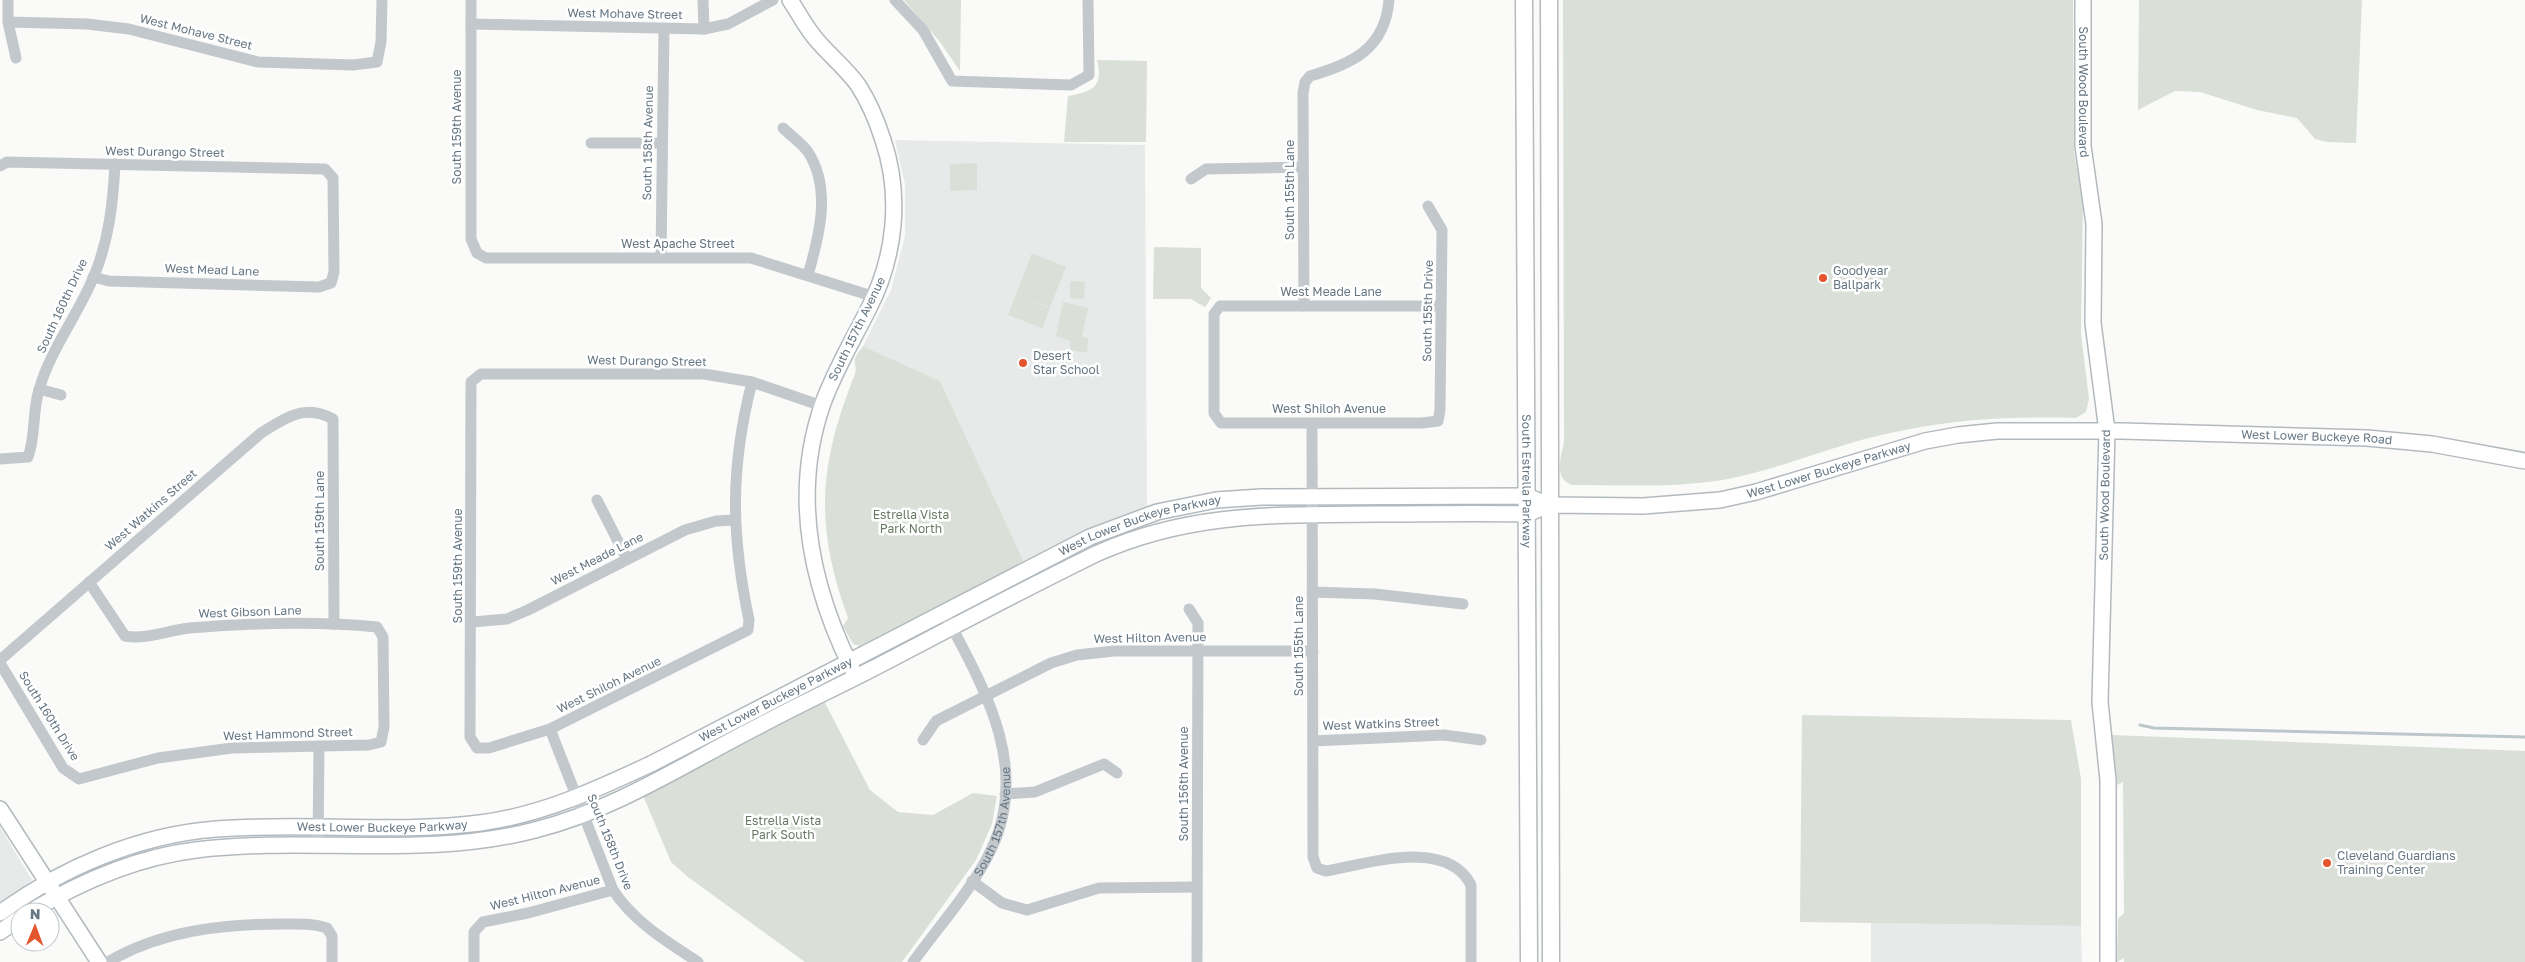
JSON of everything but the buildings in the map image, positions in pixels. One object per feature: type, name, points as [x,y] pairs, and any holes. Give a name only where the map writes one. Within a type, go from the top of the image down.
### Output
[{"type":"main road","name":"South 157th Avenue","points":[[790,0],[814,37],[857,84],[874,117],[883,141],[891,176],[894,221],[889,255],[875,297],[836,369],[822,406],[809,463],[808,535],[818,588],[856,677]]},
{"type":"main road","name":"South Estrella Parkway","points":[[1524,0],[1529,962]]},
{"type":"main road","name":"South Estrella Parkway","points":[[1549,0],[1551,962]]},
{"type":"main road","name":"South Wood Boulevard","points":[[2083,0],[2083,146],[2094,224],[2093,323],[2107,431],[2100,702],[2108,780],[2108,962]]},
{"type":"main road","name":"West Lower Buckeye Parkway","points":[[0,913],[47,881],[110,854],[156,840],[188,833],[216,829],[437,827],[474,824],[526,814],[578,798],[651,764],[848,660],[1090,537],[1157,512],[1225,499],[1312,497],[1527,496],[1549,505],[1643,506],[1720,500],[1756,492],[1888,451],[1958,435],[1997,431],[2107,431]]},
{"type":"main road","name":"West Lower Buckeye Road","points":[[2107,431],[2367,438],[2459,448],[2525,462]]},
{"type":"main road","name":"West Lower Buckeye Parkway","points":[[47,902],[113,872],[175,853],[264,845],[466,843],[536,830],[584,814],[629,795],[760,725],[1122,542],[1164,529],[1220,518],[1312,515],[1527,514],[1549,505]]},
{"type":"main road","points":[[0,809],[99,962]]},
{"type":"street","points":[[8,0],[8,22],[16,58]]},
{"type":"street","name":"West Mohave Street","points":[[8,22],[87,24],[129,29],[258,62],[353,65],[377,62],[381,42],[382,0]]},
{"type":"street","name":"South 159th Avenue","points":[[471,0],[471,239],[477,253]]},
{"type":"street","points":[[703,0],[704,28]]},
{"type":"street","name":"West Mohave Street","points":[[471,24],[704,28],[728,24],[773,0]]},
{"type":"street","points":[[895,0],[923,30],[952,81],[1071,85],[1089,75],[1088,0]]},
{"type":"street","name":"South 155th Lane","points":[[1304,306],[1303,93],[1306,82],[1310,76],[1356,59],[1376,41],[1389,0]]},
{"type":"street","name":"South 158th Avenue","points":[[661,257],[664,28]]},
{"type":"street","points":[[783,128],[808,152],[818,178],[822,208],[820,233],[808,275]]},
{"type":"street","points":[[591,144],[662,143]]},
{"type":"street","name":"West Durango Street","points":[[0,166],[7,162],[325,169],[332,178],[334,272],[331,283]]},
{"type":"street","name":"South 160th Drive","points":[[0,459],[28,458],[33,445],[34,414],[39,389],[94,277],[106,240],[113,198],[115,164]]},
{"type":"street","points":[[1191,179],[1206,169],[1303,167]]},
{"type":"street","name":"South 155th Drive","points":[[1428,206],[1442,230],[1440,410],[1438,421]]},
{"type":"street","name":"West Apache Street","points":[[477,253],[486,258],[751,258],[875,297]]},
{"type":"street","name":"West Mead Lane","points":[[94,277],[109,281],[319,287],[331,283]]},
{"type":"street","name":"West Meade Lane","points":[[1220,423],[1214,413],[1214,314],[1220,306],[1441,306]]},
{"type":"street","name":"West Durango Street","points":[[471,382],[481,374],[704,374],[752,382],[822,406]]},
{"type":"street","name":"South 159th Avenue","points":[[471,382],[472,622],[470,737],[477,748]]},
{"type":"street","points":[[735,520],[736,458],[752,382]]},
{"type":"street","points":[[39,389],[61,395]]},
{"type":"street","name":"West Watkins Street","points":[[0,661],[261,433],[290,415],[321,412],[333,419]]},
{"type":"street","name":"South 159th Lane","points":[[333,419],[334,624]]},
{"type":"street","name":"West Shiloh Avenue","points":[[1220,423],[1422,423],[1438,421]]},
{"type":"street","name":"South 155th Lane","points":[[1312,422],[1313,856],[1317,868],[1326,870],[1402,857],[1420,856],[1447,863],[1466,876],[1471,885],[1471,962]]},
{"type":"street","points":[[597,500],[627,559]]},
{"type":"street","name":"West Meade Lane","points":[[472,622],[507,619],[685,530],[716,521],[735,520]]},
{"type":"street","name":"West Shiloh Avenue","points":[[477,748],[488,748],[550,729],[748,630],[749,620],[739,570],[735,520]]},
{"type":"street","name":"West Gibson Lane","points":[[89,582],[126,636],[138,638],[187,628],[234,625],[334,624],[377,627],[383,637],[384,727],[381,742]]},
{"type":"street","points":[[1312,592],[1375,594],[1463,604]]},
{"type":"street","name":"South 156th Avenue","points":[[1189,609],[1198,624],[1197,962]]},
{"type":"street","name":"South 157th Avenue","points":[[913,962],[972,881],[995,840],[1005,794],[1003,745],[1000,731],[986,697],[944,612]]},
{"type":"street","name":"West Hilton Avenue","points":[[923,740],[936,721],[1052,663],[1077,655],[1098,652],[1313,651]]},
{"type":"street","name":"South 160th Drive","points":[[0,661],[63,768],[79,779]]},
{"type":"street","name":"South 158th Drive","points":[[550,729],[613,890],[622,904],[640,922],[698,962]]},
{"type":"street","name":"West Watkins Street","points":[[1313,740],[1437,735],[1481,740]]},
{"type":"street","name":"West Hammond Street","points":[[79,779],[158,758],[232,748],[369,745],[381,742]]},
{"type":"street","points":[[318,845],[319,746]]},
{"type":"street","points":[[1005,794],[1035,792],[1104,764],[1117,772]]},
{"type":"street","points":[[972,881],[1002,903],[1026,910],[1099,888],[1197,887]]},
{"type":"street","name":"West Hilton Avenue","points":[[474,962],[474,932],[483,922],[528,913],[613,890]]},
{"type":"street","points":[[108,962],[137,948],[177,934],[203,929],[259,924],[316,924],[327,928],[332,936],[332,962]]},
{"type":"shaded area","name":"Desert Star School","points":[[895,140],[1145,145],[1147,508],[1096,527],[1024,562],[940,381],[863,346],[891,290],[905,236],[905,184]]},
{"type":"shaded area","points":[[0,827],[32,880],[0,904]]},
{"type":"shaded area","points":[[1871,923],[2081,926],[2082,962],[1871,962]]},
{"type":"green space","points":[[904,0],[961,0],[960,71],[940,42]]},
{"type":"green space","name":"Goodyear Ballpark","points":[[1563,0],[2073,0],[2074,152],[2083,204],[2081,334],[2089,399],[2086,412],[2076,418],[1997,419],[1921,427],[1869,438],[1758,472],[1700,483],[1679,485],[1572,485],[1566,482],[1560,472],[1560,460],[1564,441]]},
{"type":"green space","points":[[2139,0],[2362,0],[2356,143],[2327,142],[2315,139],[2297,118],[2257,110],[2200,92],[2175,91],[2138,110]]},
{"type":"green space","points":[[1097,60],[1147,61],[1146,142],[1064,142],[1068,96],[1090,90],[1094,87],[1099,76]]},
{"type":"green space","points":[[977,163],[977,190],[950,191],[950,164]]},
{"type":"green space","points":[[1154,247],[1201,248],[1201,288],[1211,298],[1205,307],[1191,299],[1153,299]]},
{"type":"green space","points":[[1032,253],[1066,267],[1050,307],[1021,297],[1050,308],[1042,328],[1008,315]]},
{"type":"green space","points":[[1070,281],[1085,282],[1084,299],[1070,298]]},
{"type":"green space","points":[[1063,302],[1088,308],[1082,337],[1088,338],[1087,352],[1070,351],[1070,341],[1056,336]]},
{"type":"green space","name":"Estrella Vista Park North","points":[[863,346],[940,381],[1024,562],[859,646],[853,644],[843,626],[848,618],[837,585],[830,553],[825,495],[834,437],[855,374],[855,359]]},
{"type":"green space","name":"Estrella Vista Park South","points":[[823,699],[870,790],[898,812],[933,815],[973,793],[997,796],[992,824],[976,860],[902,962],[805,962],[688,877],[671,862],[642,793]]},
{"type":"green space","points":[[1802,715],[2071,720],[2081,779],[2081,926],[1800,922]]},
{"type":"green space","name":"Cleveland Guardians Training Center","points":[[2111,735],[2525,751],[2525,962],[2124,962],[2124,958],[2117,962],[2118,919],[2124,913],[2123,782],[2115,786]]},
{"type":"waterway","points":[[2140,725],[2154,728],[2525,737]]},
{"type":"place","name":"Goodyear Ballpark","points":[[1823,278]]},
{"type":"place","name":"Desert Star School","points":[[1023,363]]},
{"type":"place","name":"Cleveland Guardians Training Center","points":[[2327,863]]}]
